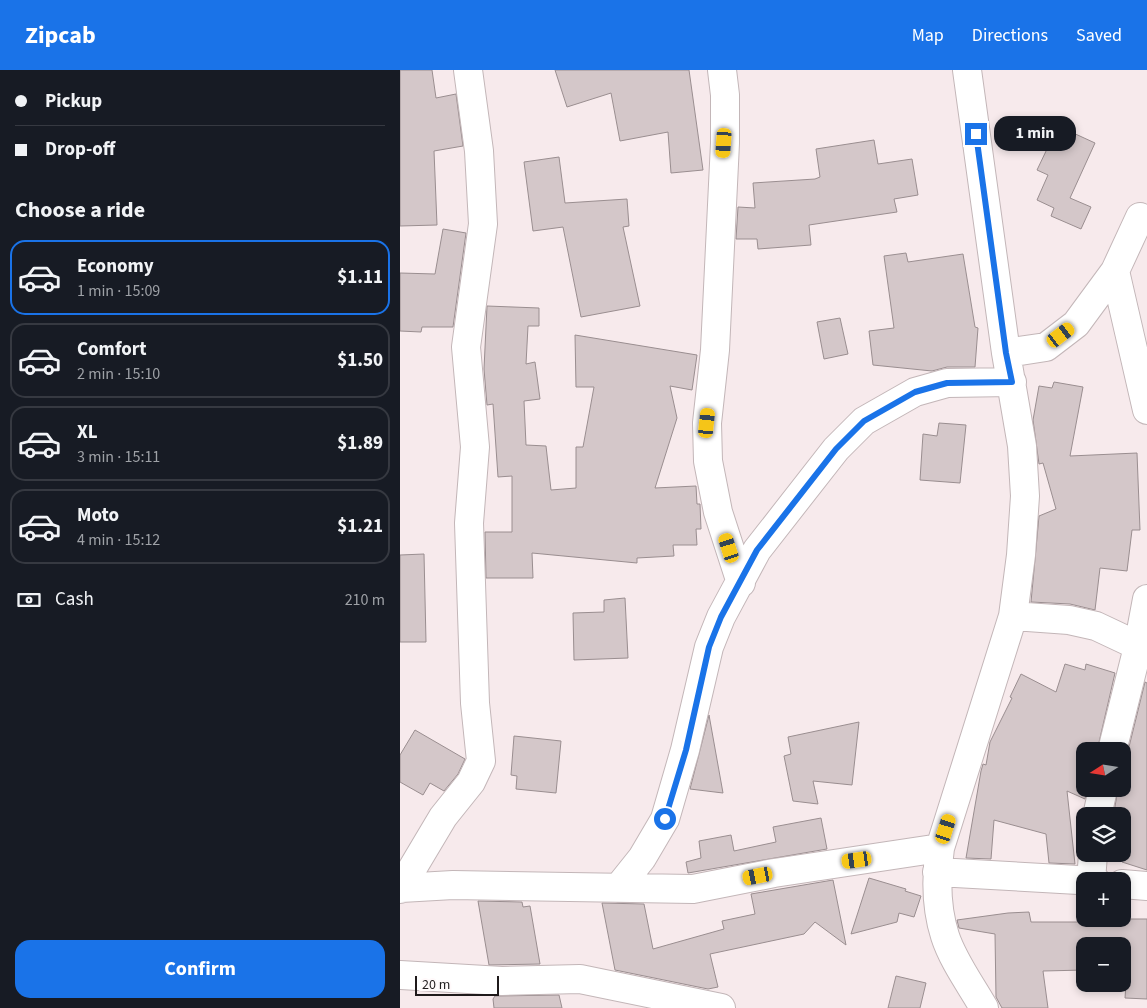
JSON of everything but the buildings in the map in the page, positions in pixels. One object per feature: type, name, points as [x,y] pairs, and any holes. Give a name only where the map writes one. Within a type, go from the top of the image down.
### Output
[{"type":"street","points":[[400,889],[443,817],[471,782],[481,761],[474,703],[469,523],[475,447],[466,347],[483,224],[479,151],[468,70]]},
{"type":"street","points":[[722,70],[725,95],[724,143],[715,350],[707,423],[708,461],[718,512],[741,583]]},
{"type":"street","points":[[968,70],[1006,353],[1022,446],[1026,496],[1013,616],[938,860],[941,919],[946,938],[984,1008]]},
{"type":"street","points":[[1006,353],[1046,347],[1076,324],[1115,271],[1140,217]]},
{"type":"street","points":[[1115,271],[1147,410]]},
{"type":"street","points":[[618,888],[642,858],[665,819],[686,750],[709,647],[721,617],[741,583],[757,550],[836,449],[864,421],[889,405],[923,390],[947,383],[1012,382]]},
{"type":"street","points":[[1115,742],[1143,649],[1147,599]]},
{"type":"street","points":[[1013,616],[1069,620],[1096,626],[1143,649]]},
{"type":"street","points":[[400,889],[453,885],[693,889],[774,873],[938,860],[1076,879]]},
{"type":"street","points":[[1131,885],[1147,886]]},
{"type":"street","points":[[400,975],[502,981],[580,979],[721,1008]]},
{"type":"route","points":[[665,819],[686,750],[709,647],[721,617],[741,583],[757,550],[836,449],[864,421],[889,405],[915,392],[947,383],[1012,382],[1006,353],[976,134]]}]
